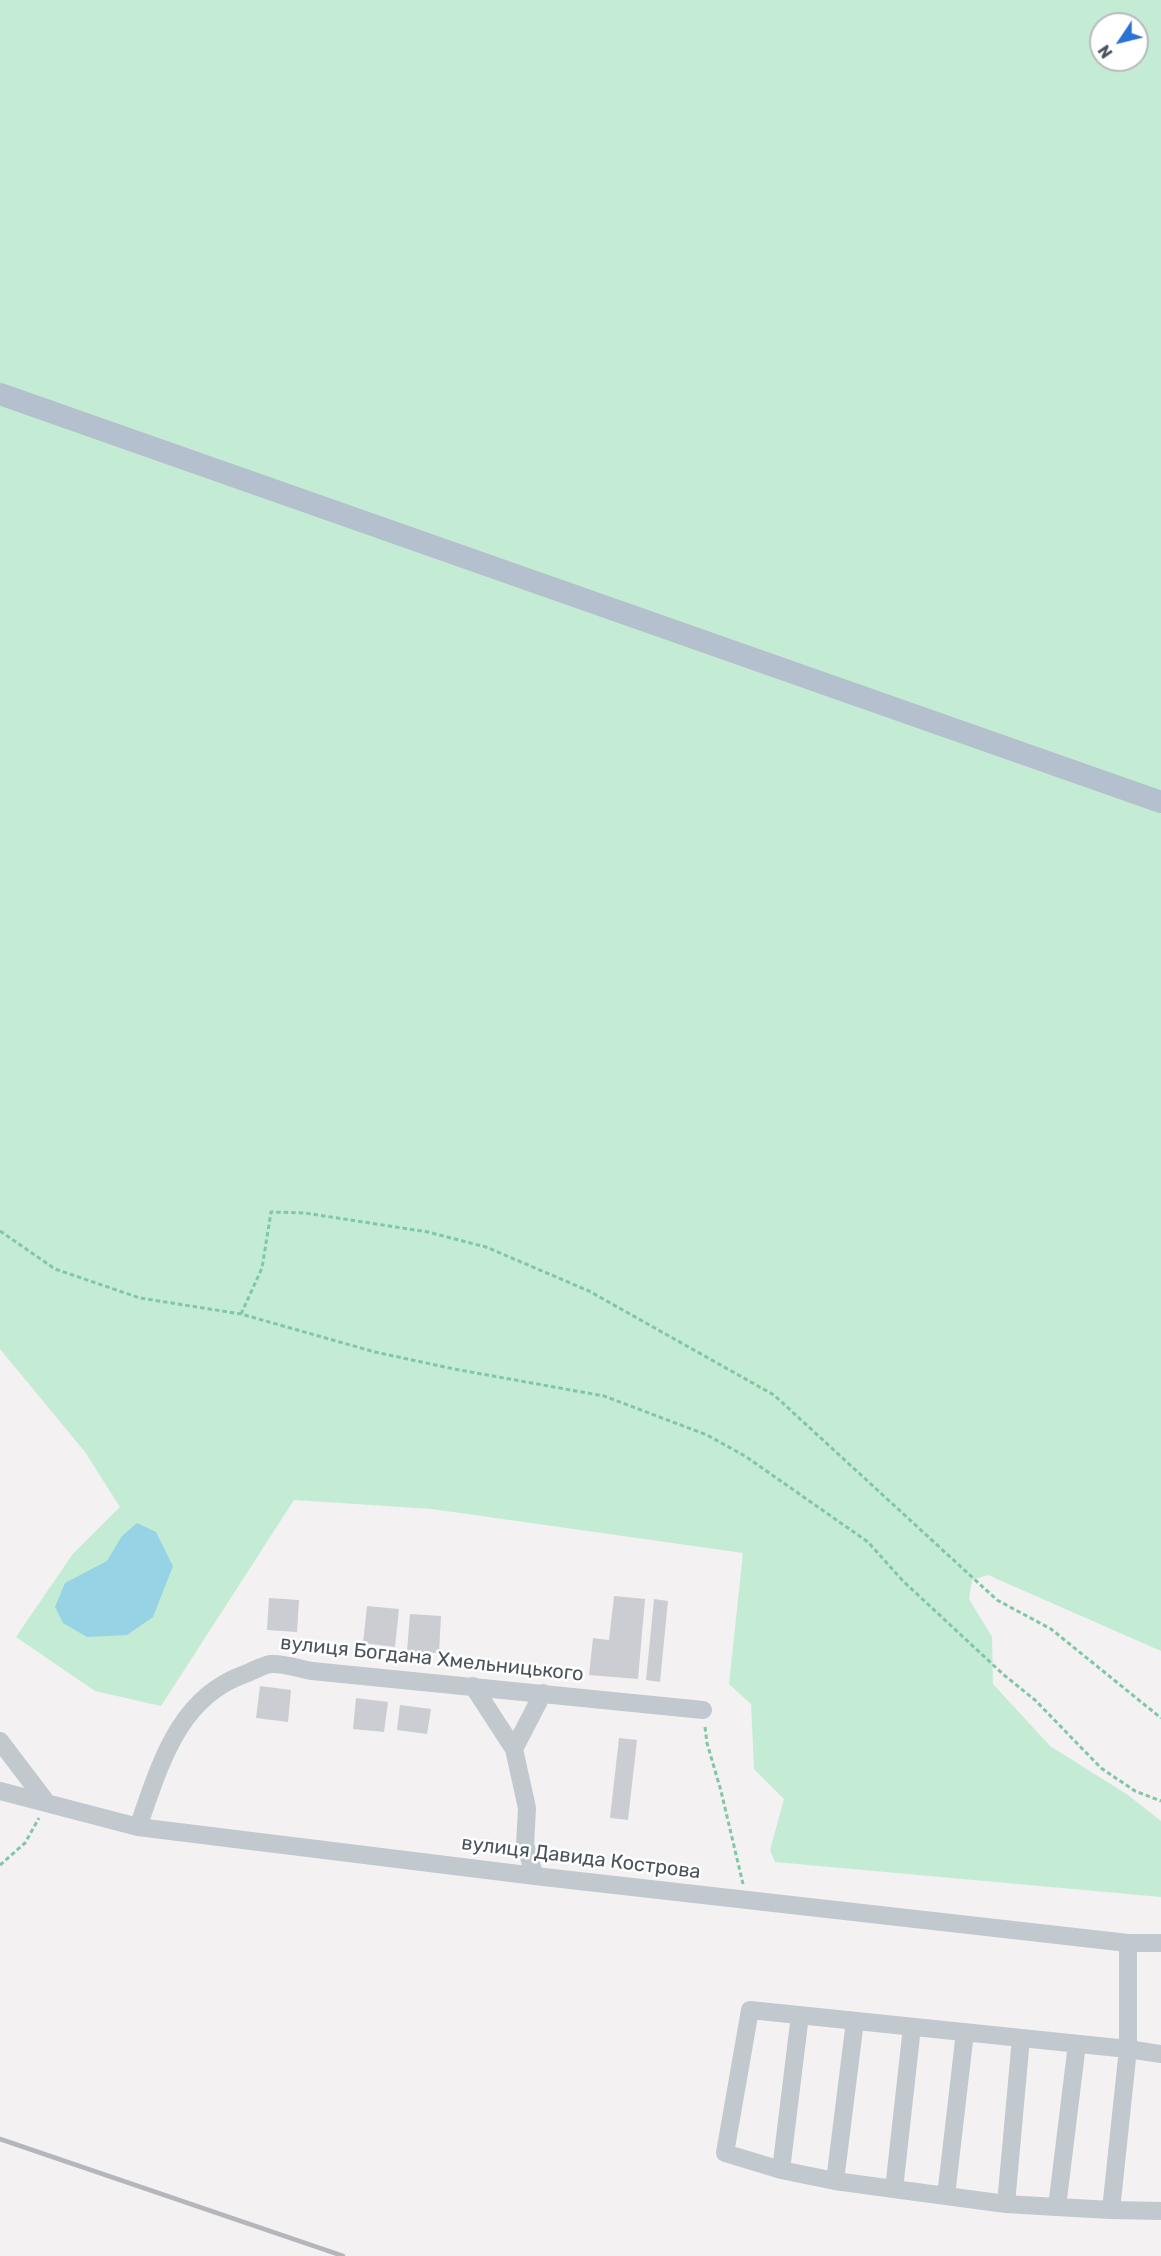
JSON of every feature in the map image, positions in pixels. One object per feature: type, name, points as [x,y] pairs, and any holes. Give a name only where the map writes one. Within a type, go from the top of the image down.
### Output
[{"type":"main road","points":[[0,394],[1161,802]]},
{"type":"street","name":"вулиця Богдана Хмельницького","points":[[138,1827],[163,1758],[185,1716],[214,1688],[234,1677],[271,1664],[312,1671],[703,1710]]},
{"type":"street","points":[[473,1686],[514,1749],[527,1808],[525,1845],[535,1876]]},
{"type":"street","points":[[514,1749],[543,1694]]},
{"type":"street","points":[[0,1741],[47,1803]]},
{"type":"street","name":"вулиця Давида Кострова","points":[[0,1791],[138,1827],[746,1900],[1128,1942],[1161,1943]]},
{"type":"street","points":[[1111,2210],[1128,2049],[1128,1942]]},
{"type":"street","points":[[1161,2054],[750,2010],[725,2153],[781,2170],[835,2181],[1006,2204],[1161,2211]]},
{"type":"street","points":[[781,2170],[800,2015]]},
{"type":"street","points":[[835,2181],[855,2021]]},
{"type":"street","points":[[894,2189],[912,2027]]},
{"type":"street","points":[[946,2196],[965,2032]]},
{"type":"street","points":[[1006,2204],[1021,2038]]},
{"type":"street","points":[[1057,2207],[1077,2044]]},
{"type":"path","points":[[241,1314],[262,1268],[272,1212],[305,1213],[428,1232],[486,1247],[589,1291],[774,1395],[997,1600],[1051,1629],[1161,1718]]},
{"type":"path","points":[[0,1231],[55,1269],[140,1298],[241,1314],[375,1352],[454,1369],[604,1395],[707,1435],[745,1456],[868,1542],[903,1581],[1004,1675],[1035,1700],[1101,1768],[1135,1791],[1161,1801]]},
{"type":"path","points":[[703,1710],[707,1743],[721,1791],[746,1900]]},
{"type":"path","points":[[0,1865],[25,1843],[47,1803]]},
{"type":"green space","points":[[0,0],[1161,0],[1161,1651],[988,1575],[972,1580],[969,1599],[992,1637],[993,1684],[1050,1746],[1128,1795],[1161,1821],[1161,1897],[775,1862],[770,1850],[784,1799],[754,1769],[751,1704],[729,1684],[743,1553],[432,1509],[294,1500],[161,1706],[95,1691],[16,1637],[72,1555],[120,1507],[85,1452],[0,1349]]},
{"type":"water","points":[[137,1523],[156,1532],[173,1566],[153,1617],[127,1635],[87,1637],[63,1623],[55,1607],[65,1583],[107,1561],[122,1536]]},
{"type":"building","points":[[614,1596],[645,1599],[638,1679],[589,1675],[593,1638],[609,1640]]},
{"type":"building","points":[[269,1598],[299,1600],[297,1632],[267,1630]]},
{"type":"building","points":[[654,1599],[668,1601],[660,1682],[646,1680]]},
{"type":"building","points":[[367,1606],[399,1609],[395,1647],[363,1643]]},
{"type":"building","points":[[410,1614],[441,1616],[439,1653],[407,1651]]},
{"type":"building","points":[[260,1686],[291,1690],[288,1722],[256,1718]]},
{"type":"building","points":[[356,1698],[388,1702],[384,1732],[353,1729]]},
{"type":"building","points":[[400,1705],[431,1709],[427,1734],[397,1730]]},
{"type":"building","points":[[619,1738],[637,1740],[628,1820],[610,1818]]},
{"type":"railway","points":[[0,2139],[343,2256]]}]
